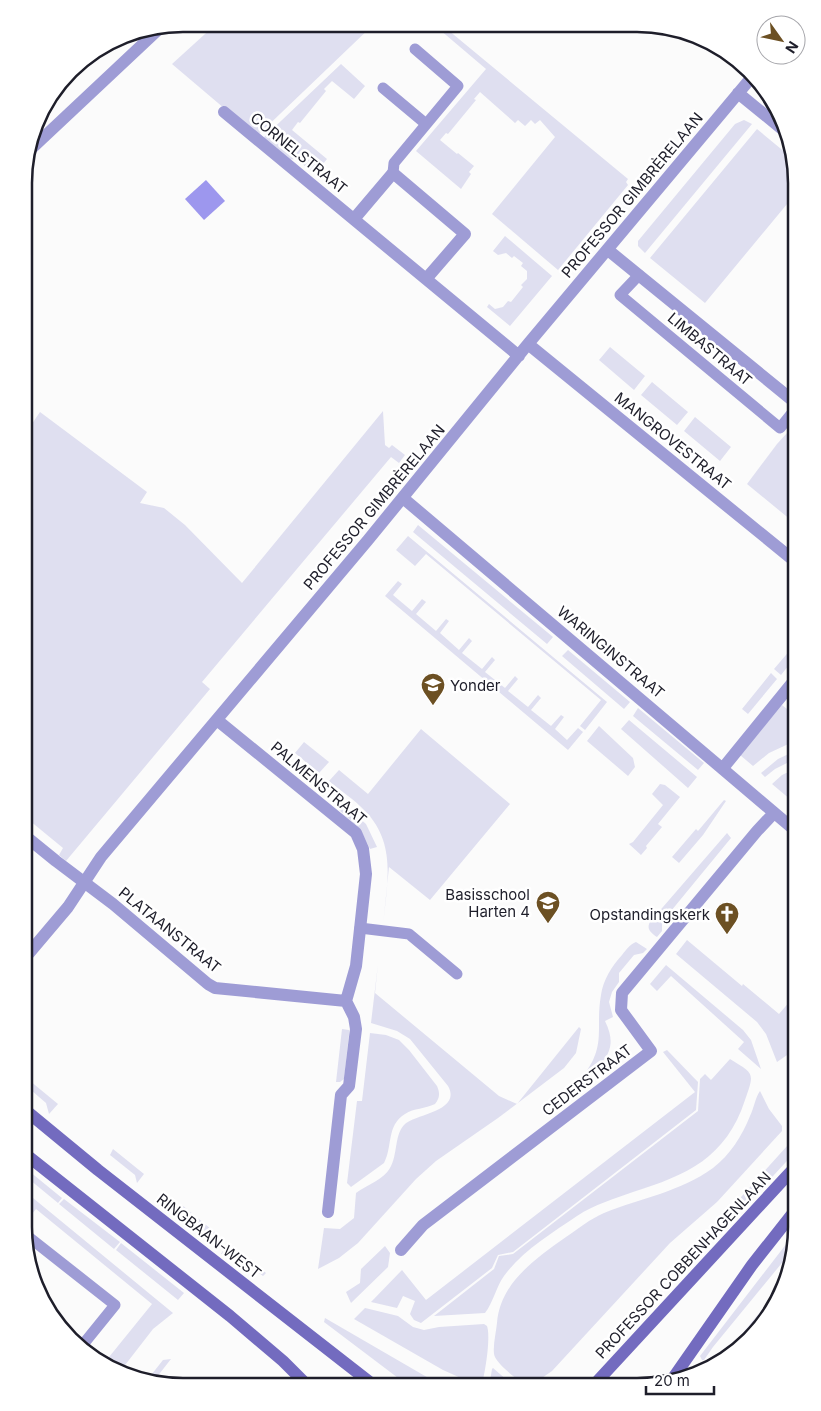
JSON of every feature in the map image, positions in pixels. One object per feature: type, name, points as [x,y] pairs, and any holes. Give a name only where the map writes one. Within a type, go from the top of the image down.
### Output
[{"type":"main road","name":"RINGBAAN-WEST","points":[[32,1116],[98,1170],[366,1378]]},
{"type":"main road","points":[[32,1159],[230,1316],[300,1378]]},
{"type":"main road","name":"PROFESSOR COBBENHAGENLAAN","points":[[600,1378],[788,1178]]},
{"type":"main road","points":[[677,1373],[752,1265],[788,1219]]},
{"type":"street","points":[[39,142],[151,37]]},
{"type":"street","name":"PROFESSOR GIMBRÈRELAAN","points":[[32,950],[68,907],[101,857],[403,498],[528,344],[748,82]]},
{"type":"street","points":[[738,93],[776,124]]},
{"type":"street","name":"CORNELSTRAAT","points":[[224,112],[426,279]]},
{"type":"street","points":[[354,219],[393,173],[465,234],[426,279],[519,356]]},
{"type":"street","name":"LIMBASTRAAT","points":[[608,250],[788,399]]},
{"type":"street","name":"MANGROVESTRAAT","points":[[528,344],[788,556]]},
{"type":"street","name":"WARINGINSTRAAT","points":[[403,498],[788,825]]},
{"type":"street","points":[[723,768],[788,688]]},
{"type":"street","name":"PALMENSTRAAT","points":[[217,720],[356,833],[363,849],[366,874],[356,966],[346,1001]]},
{"type":"street","name":"CEDERSTRAAT","points":[[401,1250],[423,1225],[651,1051],[621,1010],[622,993],[774,813]]},
{"type":"street","name":"PLATAANSTRAAT","points":[[32,841],[113,904],[215,988],[346,1001]]},
{"type":"street","points":[[328,1212],[341,1095],[349,1086],[356,1029],[354,1017],[346,1001]]},
{"type":"lane","points":[[393,173],[394,163],[458,86],[415,49]]},
{"type":"lane","points":[[383,88],[426,124]]},
{"type":"lane","name":"LIMBASTRAAT","points":[[639,275],[620,295],[780,428],[788,418]]},
{"type":"lane","points":[[360,928],[409,934],[457,974]]},
{"type":"lane","points":[[33,1241],[114,1305],[85,1341]]},
{"type":"shaded area","points":[[207,32],[366,32],[257,136],[172,64]]},
{"type":"shaded area","points":[[442,32],[450,32],[628,179],[626,182],[628,185],[558,270],[492,214],[555,137],[540,120],[535,124],[531,120],[525,126],[518,120],[515,123],[480,92],[474,99],[476,100],[448,134],[446,133],[440,140],[474,166],[461,189],[416,151],[486,69]]},
{"type":"shaded area","points":[[341,64],[365,86],[354,99],[332,81],[324,89],[326,91],[300,123],[298,122],[292,130],[327,159],[315,174],[296,159],[286,160],[262,139]]},
{"type":"shaded area","points":[[744,120],[752,124],[645,253],[638,246],[638,241],[735,124]]},
{"type":"shaded area","points":[[757,129],[786,153],[788,203],[705,303],[650,258]]},
{"type":"shaded area","points":[[206,180],[225,201],[204,220],[185,199]]},
{"type":"shaded area","points":[[505,236],[552,276],[510,326],[487,307],[489,304],[495,309],[503,307],[508,301],[511,302],[527,279],[527,271],[521,266],[523,263],[514,256],[512,258],[506,253],[498,255],[493,251]]},
{"type":"shaded area","points":[[610,347],[645,376],[634,390],[599,360]]},
{"type":"shaded area","points":[[652,382],[688,412],[677,425],[641,395]]},
{"type":"shaded area","points":[[383,411],[385,445],[389,448],[392,445],[405,455],[399,463],[391,457],[202,682],[210,689],[66,861],[59,855],[63,848],[32,823],[32,424],[40,412],[147,492],[140,503],[164,508],[185,525],[242,583]]},
{"type":"shaded area","points":[[695,417],[731,447],[720,461],[684,431]]},
{"type":"shaded area","points":[[788,432],[788,518],[747,484]]},
{"type":"shaded area","points":[[418,525],[553,637],[547,644],[413,532]]},
{"type":"shaded area","points":[[408,536],[607,702],[585,730],[580,726],[601,700],[426,554],[415,566],[396,550]]},
{"type":"shaded area","points":[[398,581],[402,584],[393,595],[412,611],[422,599],[426,602],[416,614],[436,631],[446,619],[449,621],[440,633],[459,650],[469,638],[472,641],[462,653],[482,669],[492,657],[495,660],[485,672],[505,688],[515,676],[518,679],[508,691],[528,707],[538,695],[541,698],[531,710],[551,726],[561,715],[564,717],[555,729],[567,740],[578,728],[583,732],[568,750],[385,596]]},
{"type":"shaded area","points":[[568,650],[630,702],[624,709],[562,656]]},
{"type":"shaded area","points":[[788,653],[788,666],[781,675],[774,669]]},
{"type":"shaded area","points":[[771,673],[777,679],[748,714],[742,709]]},
{"type":"shaded area","points":[[782,705],[788,710],[788,744],[769,753],[753,766],[740,755]]},
{"type":"shaded area","points":[[638,708],[704,763],[698,770],[633,716]]},
{"type":"shaded area","points":[[629,720],[697,777],[688,788],[621,729]]},
{"type":"shaded area","points":[[599,726],[633,758],[635,767],[628,776],[587,741]]},
{"type":"shaded area","points":[[421,729],[510,804],[430,900],[389,867],[387,886],[388,865],[386,851],[375,823],[361,807],[329,781],[339,770],[368,794]]},
{"type":"shaded area","points":[[304,742],[329,762],[319,773],[295,753]]},
{"type":"shaded area","points":[[788,754],[788,762],[765,777],[761,773],[778,759]]},
{"type":"shaded area","points":[[788,772],[788,797],[772,784]]},
{"type":"shaded area","points":[[660,784],[665,785],[680,797],[658,824],[662,827],[641,855],[629,844],[633,842],[663,805],[652,794]]},
{"type":"shaded area","points":[[724,800],[726,801],[703,835],[679,863],[672,857],[696,829],[698,831]]},
{"type":"shaded area","points":[[342,803],[366,824],[377,847],[370,849],[360,829],[339,810]]},
{"type":"shaded area","points":[[727,833],[731,838],[662,922],[662,931],[657,937],[649,929],[650,922]]},
{"type":"shaded area","points":[[687,940],[779,1014],[788,1004],[788,1054],[777,1062],[766,1034],[757,1022],[676,954]]},
{"type":"shaded area","points":[[636,942],[647,949],[643,953],[634,955],[619,973],[619,982],[612,992],[609,1002],[613,1017],[605,1021],[611,1039],[608,1054],[584,1078],[583,1076],[598,1046],[599,1007],[604,984],[615,964],[628,947]]},
{"type":"shaded area","points":[[378,964],[375,993],[499,1096],[517,1104],[436,1161],[416,1179],[358,1243],[339,1258],[318,1269],[324,1228],[340,1229],[354,1218],[356,1193],[380,1179],[390,1168],[399,1133],[405,1124],[436,1111],[449,1101],[451,1094],[448,1086],[410,1039],[397,1031],[371,1023]]},
{"type":"shaded area","points":[[666,965],[743,1030],[751,1040],[761,1069],[738,1049],[744,1042],[671,976],[657,991],[650,984]]},
{"type":"shaded area","points":[[579,1027],[581,1029],[576,1053],[564,1068],[518,1103]]},
{"type":"shaded area","points":[[342,1029],[349,1030],[349,1035],[344,1079],[336,1082]]},
{"type":"shaded area","points":[[370,1033],[386,1035],[399,1040],[437,1086],[439,1095],[435,1104],[408,1112],[399,1119],[392,1130],[387,1157],[384,1163],[351,1187],[347,1183],[357,1101],[362,1101]]},
{"type":"shaded area","points":[[667,1050],[698,1082],[696,1110],[513,1252],[498,1255],[492,1268],[421,1323],[414,1320],[410,1314],[415,1301],[403,1296],[397,1308],[371,1302],[402,1270],[426,1300],[695,1092],[663,1052]]},
{"type":"shaded area","points":[[730,1059],[748,1071],[751,1079],[737,1120],[715,1150],[687,1171],[653,1186],[591,1208],[548,1236],[519,1258],[511,1267],[501,1280],[485,1313],[434,1316],[494,1269],[499,1256],[513,1254],[698,1111],[700,1079],[705,1074],[711,1080]]},
{"type":"shaded area","points":[[32,1083],[58,1104],[49,1114],[46,1103],[32,1091]]},
{"type":"shaded area","points":[[760,1091],[769,1109],[782,1126],[782,1131],[717,1202],[670,1243],[552,1371],[542,1378],[516,1378],[507,1371],[495,1358],[495,1338],[500,1309],[505,1296],[521,1273],[531,1263],[594,1218],[674,1189],[713,1168],[725,1157],[739,1138]]},
{"type":"shaded area","points":[[788,1145],[788,1160],[749,1202],[733,1209],[733,1206]]},
{"type":"shaded area","points":[[113,1149],[144,1174],[137,1183],[135,1175],[110,1155]]},
{"type":"shaded area","points":[[32,1174],[62,1198],[58,1203],[32,1182]]},
{"type":"shaded area","points":[[33,1198],[173,1313],[153,1329],[124,1366],[108,1358],[152,1304],[36,1209],[32,1214]]},
{"type":"shaded area","points":[[64,1199],[120,1242],[114,1249],[59,1204]]},
{"type":"shaded area","points":[[182,1205],[217,1234],[208,1244],[205,1232],[179,1211]]},
{"type":"shaded area","points":[[787,1242],[785,1259],[704,1360],[700,1356]]},
{"type":"shaded area","points":[[121,1243],[184,1293],[178,1300],[116,1250]]},
{"type":"shaded area","points":[[228,1243],[266,1273],[263,1276],[233,1253],[221,1254]]},
{"type":"shaded area","points":[[385,1246],[390,1253],[388,1267],[351,1303],[346,1292],[360,1283],[361,1269]]},
{"type":"shaded area","points":[[768,1302],[751,1327],[735,1342]]},
{"type":"shaded area","points":[[365,1308],[398,1316],[413,1327],[424,1330],[484,1324],[487,1326],[488,1331],[488,1347],[483,1378],[461,1378],[443,1370],[354,1319]]},
{"type":"shaded area","points":[[325,1318],[428,1378],[398,1378],[324,1322]]},
{"type":"shaded area","points":[[171,1359],[158,1376],[152,1374],[163,1360]]},
{"type":"shaded area","points":[[493,1368],[505,1378],[490,1378]]},
{"type":"place","name":"Yonder","points":[[433,706]]},
{"type":"place","name":"Basisschool Harten 4","points":[[548,924]]},
{"type":"place","name":"Opstandingskerk","points":[[727,935]]}]
